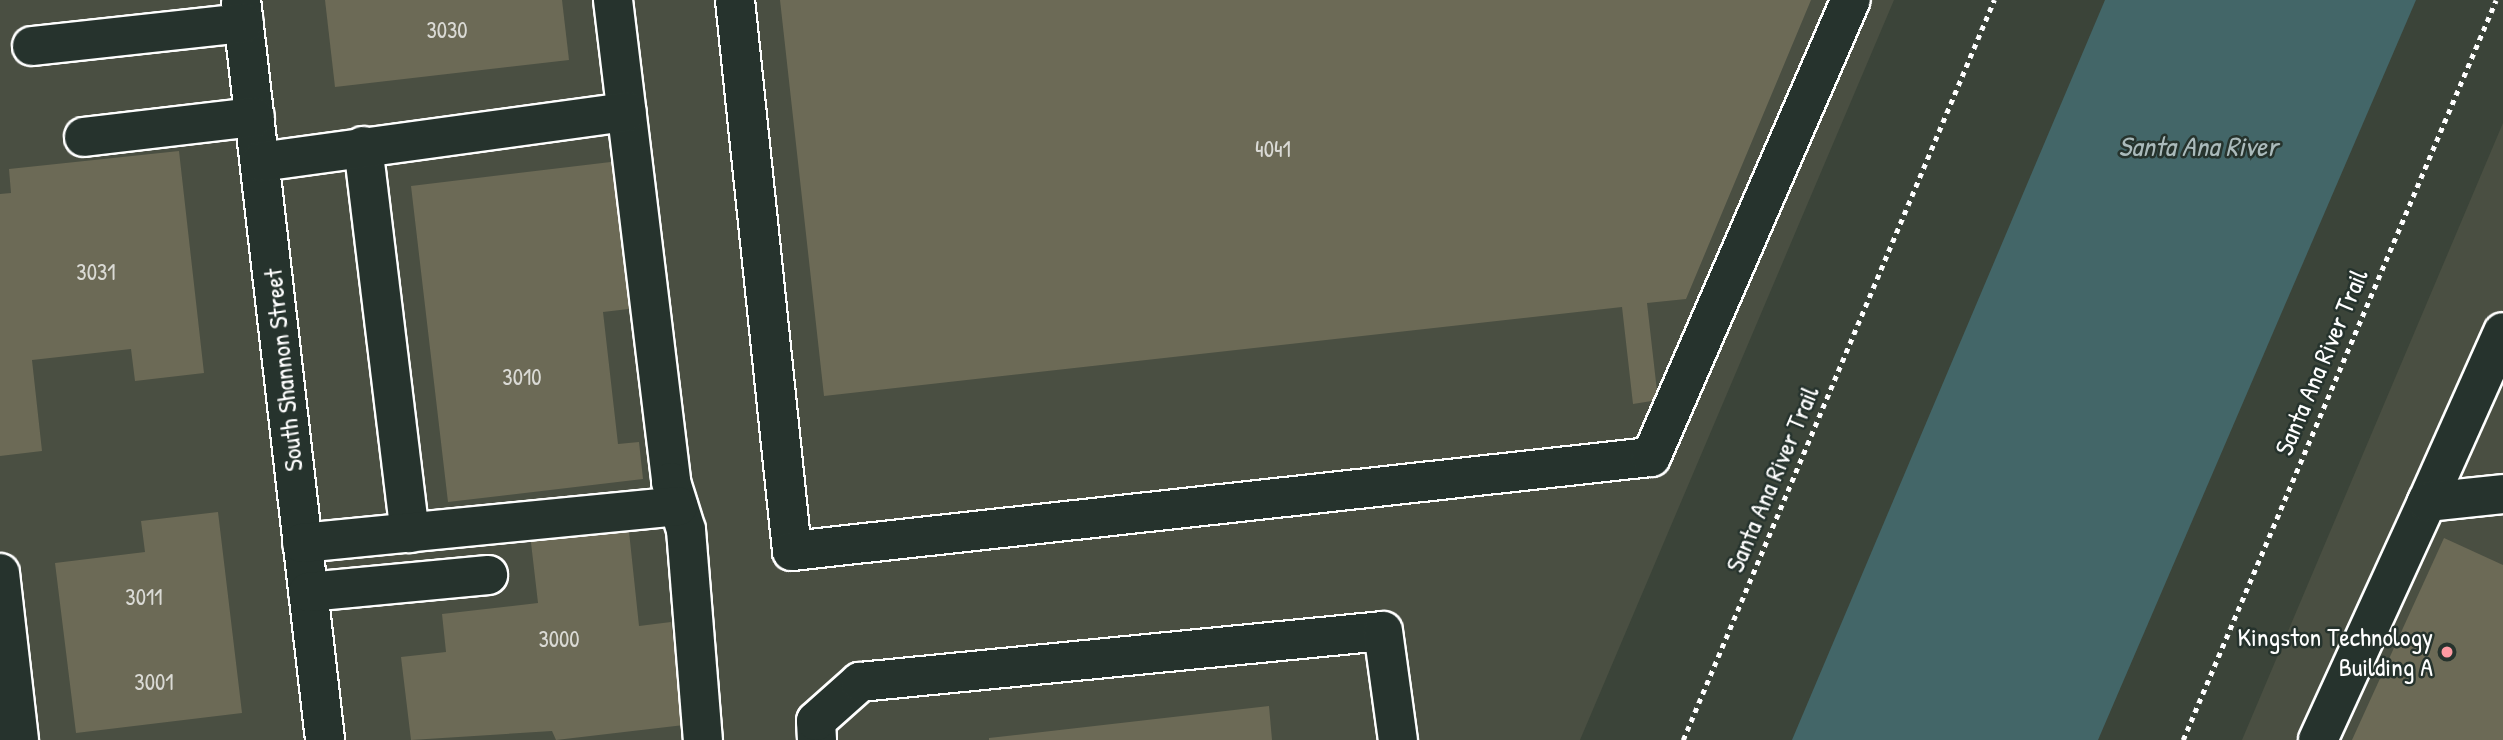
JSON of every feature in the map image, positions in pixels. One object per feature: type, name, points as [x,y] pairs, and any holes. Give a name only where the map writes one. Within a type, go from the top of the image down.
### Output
[{"type":"street","points":[[613,0],[678,506],[686,530],[704,740]]},
{"type":"street","points":[[735,0],[792,551],[1651,457],[1851,0]]},
{"type":"street","points":[[32,46],[243,11]]},
{"type":"street","name":"South Shannon Street","points":[[243,11],[325,740]]},
{"type":"street","points":[[260,162],[627,112]]},
{"type":"street","points":[[84,137],[255,117]]},
{"type":"street","points":[[363,146],[410,533]]},
{"type":"street","points":[[2318,740],[2503,332]]},
{"type":"street","points":[[2427,502],[2503,494]]},
{"type":"street","points":[[302,543],[678,506]]},
{"type":"street","points":[[0,573],[19,740]]},
{"type":"street","points":[[308,592],[488,575]]},
{"type":"street","points":[[817,740],[816,721],[860,682],[1383,631],[1398,740]]},
{"type":"path","name":"Santa Ana River Trail","points":[[1683,740],[1994,0]]},
{"type":"path","name":"Santa Ana River Trail","points":[[2183,740],[2496,0]]},
{"type":"shaded area","points":[[0,0],[1894,0],[1580,740],[0,740]]},
{"type":"shaded area","points":[[2503,123],[2503,740],[2242,740]]},
{"type":"water","name":"Santa Ana River","points":[[2105,0],[2416,0],[2098,740],[1792,740]]},
{"type":"building","points":[[325,0],[562,0],[569,60],[335,87]]},
{"type":"building","points":[[780,0],[1811,0],[1686,299],[1647,303],[1658,400],[1633,404],[1622,307],[824,396]]},
{"type":"building","points":[[179,151],[204,373],[135,381],[131,349],[32,360],[42,451],[0,456],[0,194],[11,193],[9,169]]},
{"type":"building","points":[[619,161],[637,308],[603,312],[618,444],[639,442],[643,479],[448,502],[411,186]]},
{"type":"building","points":[[218,512],[242,713],[76,733],[55,563],[145,552],[141,521]]},
{"type":"building","points":[[628,522],[639,626],[671,622],[684,725],[556,740],[552,731],[411,740],[401,657],[446,652],[442,614],[538,603],[530,534]]},
{"type":"building","name":"Kingston Technology Building A","points":[[2444,538],[2503,565],[2503,740],[2352,740]]},
{"type":"building","points":[[1269,706],[1272,740],[989,740],[989,738]]},
{"type":"place","name":"Kingston Technology Building A","points":[[2447,652]]}]
